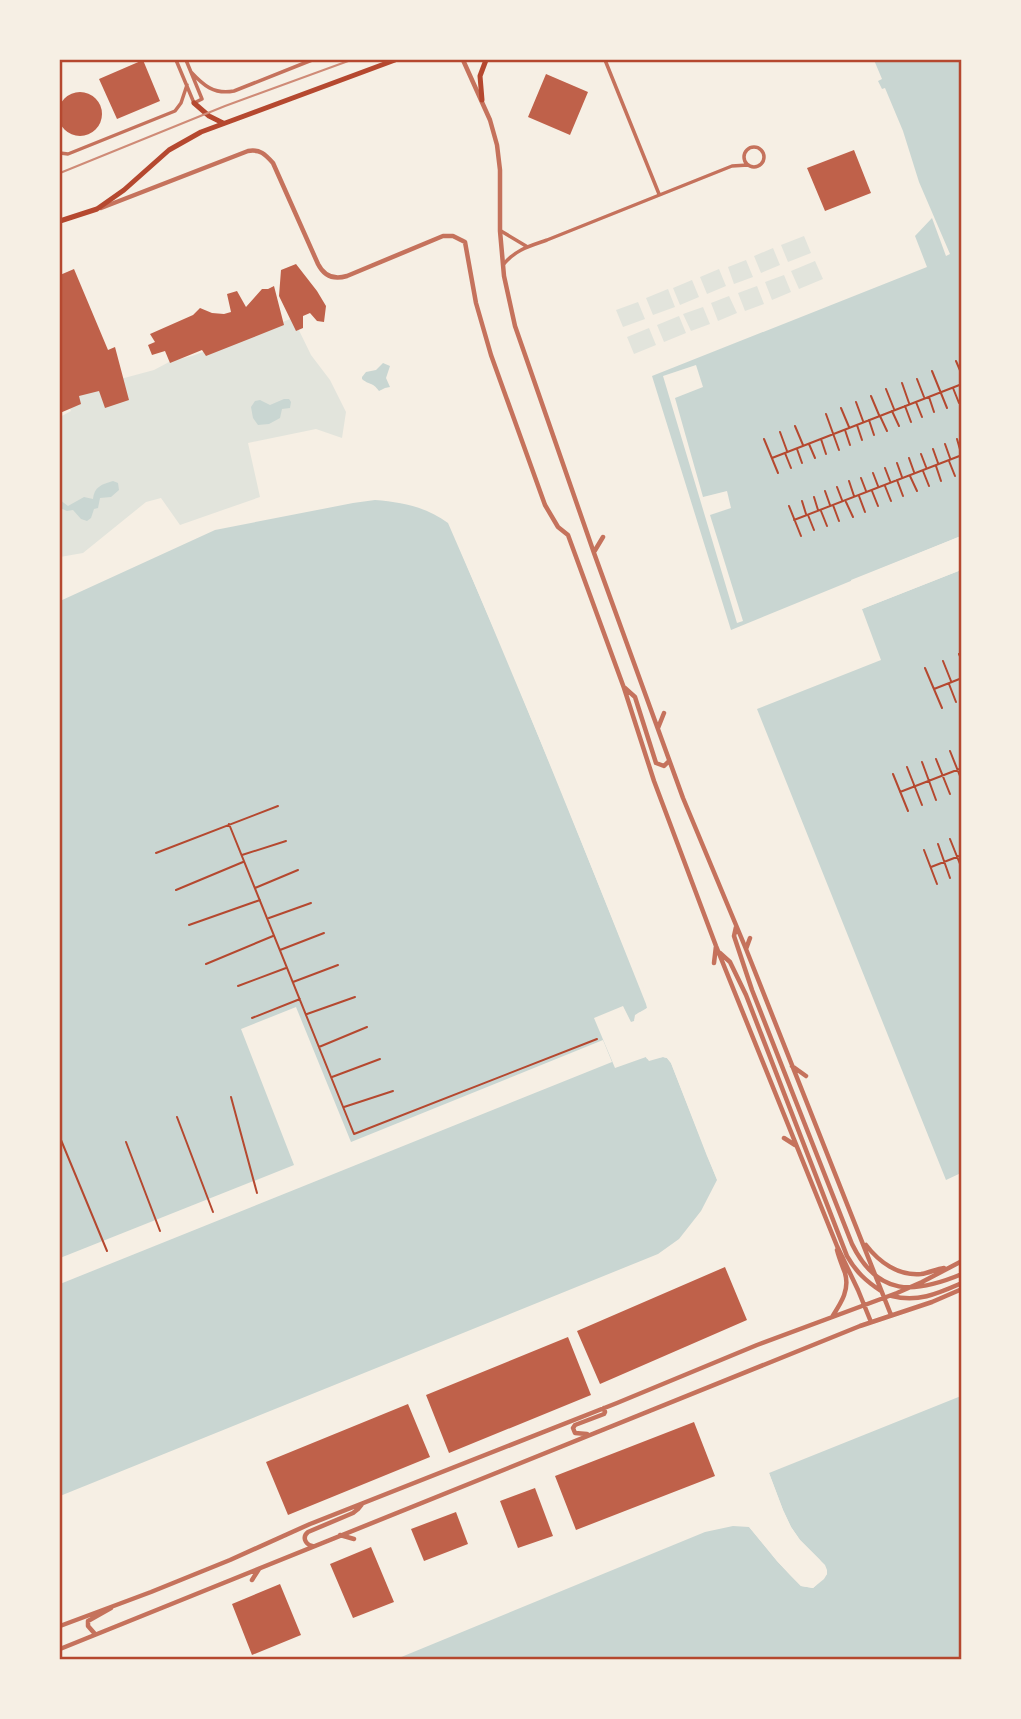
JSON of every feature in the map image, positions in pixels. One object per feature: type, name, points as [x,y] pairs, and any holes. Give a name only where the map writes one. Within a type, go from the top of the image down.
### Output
[{"type":"main road","points":[[60,221],[97,209],[124,190],[169,150],[191,137],[394,60]]},
{"type":"main road","points":[[482,100],[481,76],[486,60]]},
{"type":"main road","points":[[194,103],[209,116],[223,123]]},
{"type":"street","points":[[176,61],[194,103],[202,99],[186,60]]},
{"type":"street","points":[[191,72],[209,89],[229,92],[312,60]]},
{"type":"street","points":[[463,60],[494,132],[499,157],[503,265],[514,326],[683,798],[891,1315]]},
{"type":"street","points":[[606,60],[659,195]]},
{"type":"street","points":[[60,153],[68,154],[170,114],[179,108],[187,85]]},
{"type":"street","points":[[503,265],[513,254],[526,246],[732,166],[760,165],[764,160],[763,152],[759,148],[747,149],[732,166]]},
{"type":"street","points":[[97,209],[256,150],[273,163],[318,264],[323,272],[330,276],[347,276],[443,236],[457,237],[465,242],[476,303],[491,355],[545,505],[558,527],[568,535],[624,688],[654,781],[716,946],[837,1246],[871,1322]]},
{"type":"street","points":[[744,154],[748,165]]},
{"type":"street","points":[[500,231],[526,246]]},
{"type":"street","points":[[594,553],[603,537]]},
{"type":"street","points":[[624,688],[635,697],[656,763],[664,766],[670,759]]},
{"type":"street","points":[[658,729],[664,713]]},
{"type":"street","points":[[736,927],[734,936],[752,990],[852,1244],[861,1259],[872,1272],[899,1286],[920,1287],[935,1284],[961,1273]]},
{"type":"street","points":[[746,950],[750,938]]},
{"type":"street","points":[[714,962],[716,946]]},
{"type":"street","points":[[719,953],[730,962],[746,995],[852,1265],[868,1283],[899,1298],[918,1299],[961,1283]]},
{"type":"street","points":[[792,1066],[806,1076]]},
{"type":"street","points":[[784,1138],[797,1146]]},
{"type":"street","points":[[862,1240],[876,1257],[901,1271],[917,1274],[949,1268]]},
{"type":"street","points":[[832,1317],[847,1286],[837,1246]]},
{"type":"street","points":[[60,1626],[757,1345],[910,1287],[961,1261]]},
{"type":"street","points":[[60,1649],[588,1434],[961,1289]]},
{"type":"street","points":[[588,1434],[575,1433],[573,1428],[604,1414],[604,1408]]},
{"type":"street","points":[[312,1546],[304,1539],[308,1532],[352,1513],[362,1503]]},
{"type":"street","points":[[339,1535],[354,1539]]},
{"type":"street","points":[[252,1580],[261,1567]]},
{"type":"street","points":[[95,1634],[88,1626],[88,1620],[114,1605]]},
{"type":"path","points":[[956,361],[961,375]]},
{"type":"path","points":[[932,372],[947,408]]},
{"type":"path","points":[[917,379],[934,412]]},
{"type":"path","points":[[902,383],[910,404]]},
{"type":"path","points":[[772,458],[961,384]]},
{"type":"path","points":[[952,387],[959,403]]},
{"type":"path","points":[[886,389],[899,426]]},
{"type":"path","points":[[872,396],[887,431]]},
{"type":"path","points":[[916,401],[922,417]]},
{"type":"path","points":[[856,402],[864,422]]},
{"type":"path","points":[[905,406],[911,422]]},
{"type":"path","points":[[841,408],[849,428]]},
{"type":"path","points":[[826,414],[839,450]]},
{"type":"path","points":[[869,420],[874,435]]},
{"type":"path","points":[[856,425],[862,440]]},
{"type":"path","points":[[795,426],[803,446]]},
{"type":"path","points":[[845,430],[850,445]]},
{"type":"path","points":[[780,432],[791,468]]},
{"type":"path","points":[[764,439],[778,473]]},
{"type":"path","points":[[821,439],[826,454]]},
{"type":"path","points":[[794,520],[961,454],[957,439]]},
{"type":"path","points":[[809,444],[815,458]]},
{"type":"path","points":[[945,444],[954,476]]},
{"type":"path","points":[[797,449],[802,463]]},
{"type":"path","points":[[933,449],[942,481]]},
{"type":"path","points":[[921,454],[929,486]]},
{"type":"path","points":[[909,458],[914,473]]},
{"type":"path","points":[[897,463],[903,478]]},
{"type":"path","points":[[885,468],[890,482]]},
{"type":"path","points":[[873,473],[878,487]]},
{"type":"path","points":[[910,475],[917,491]]},
{"type":"path","points":[[861,478],[867,492]]},
{"type":"path","points":[[897,480],[903,496]]},
{"type":"path","points":[[849,481],[854,497]]},
{"type":"path","points":[[884,485],[891,501]]},
{"type":"path","points":[[837,487],[853,517]]},
{"type":"path","points":[[872,490],[878,506]]},
{"type":"path","points":[[825,491],[839,521]]},
{"type":"path","points":[[859,495],[865,512]]},
{"type":"path","points":[[814,497],[827,526]]},
{"type":"path","points":[[802,501],[814,530]]},
{"type":"path","points":[[789,506],[801,536]]},
{"type":"path","points":[[959,654],[961,661]]},
{"type":"path","points":[[943,661],[956,702]]},
{"type":"path","points":[[925,668],[942,708]]},
{"type":"path","points":[[934,689],[961,678]]},
{"type":"path","points":[[950,751],[961,781]]},
{"type":"path","points":[[936,759],[950,794]]},
{"type":"path","points":[[922,762],[936,800]]},
{"type":"path","points":[[908,767],[922,805]]},
{"type":"path","points":[[900,792],[961,768]]},
{"type":"path","points":[[894,774],[908,811]]},
{"type":"path","points":[[156,853],[278,806]]},
{"type":"path","points":[[229,824],[354,1134],[597,1039]]},
{"type":"path","points":[[950,839],[961,869]]},
{"type":"path","points":[[242,855],[286,841]]},
{"type":"path","points":[[937,844],[950,877]]},
{"type":"path","points":[[924,850],[937,884]]},
{"type":"path","points":[[931,867],[961,855]]},
{"type":"path","points":[[176,890],[244,861]]},
{"type":"path","points":[[255,887],[299,870]]},
{"type":"path","points":[[189,925],[260,900]]},
{"type":"path","points":[[267,919],[311,903]]},
{"type":"path","points":[[280,950],[324,933]]},
{"type":"path","points":[[206,964],[274,936]]},
{"type":"path","points":[[293,982],[338,965]]},
{"type":"path","points":[[238,986],[287,968]]},
{"type":"path","points":[[306,1014],[355,997]]},
{"type":"path","points":[[252,1018],[299,999]]},
{"type":"path","points":[[319,1046],[366,1027]]},
{"type":"path","points":[[331,1078],[380,1059]]},
{"type":"path","points":[[343,1107],[393,1091]]},
{"type":"path","points":[[231,1097],[257,1193]]},
{"type":"path","points":[[177,1117],[213,1212]]},
{"type":"path","points":[[61,1140],[107,1251]]},
{"type":"path","points":[[126,1142],[160,1231]]},
{"type":"shaded area","points":[[874,60],[958,60],[962,68],[961,536],[731,630],[652,376],[927,267],[915,236],[932,218],[946,256],[950,254],[919,182],[903,131],[885,88],[882,89],[878,81],[882,79]]},
{"type":"shaded area","points":[[804,236],[811,253],[788,262],[781,245]]},
{"type":"shaded area","points":[[773,248],[780,265],[761,273],[754,256]]},
{"type":"shaded area","points":[[746,260],[753,277],[734,284],[728,267]]},
{"type":"shaded area","points":[[815,261],[823,279],[799,289],[791,271]]},
{"type":"shaded area","points":[[719,269],[726,286],[707,294],[700,277]]},
{"type":"shaded area","points":[[784,275],[791,292],[772,300],[765,282]]},
{"type":"shaded area","points":[[692,280],[699,297],[680,305],[673,288]]},
{"type":"shaded area","points":[[757,286],[764,304],[745,311],[738,293]]},
{"type":"shaded area","points":[[668,289],[675,307],[653,315],[646,298]]},
{"type":"shaded area","points":[[729,296],[737,313],[718,321],[711,303]]},
{"type":"shaded area","points":[[638,302],[645,319],[623,327],[616,310]]},
{"type":"shaded area","points":[[703,307],[710,324],[691,331],[683,314]]},
{"type":"shaded area","points":[[679,316],[686,333],[664,342],[657,325]]},
{"type":"shaded area","points":[[293,318],[311,355],[330,380],[346,412],[342,438],[316,429],[248,443],[260,497],[180,525],[161,498],[146,502],[83,553],[60,557],[60,417],[71,411],[61,387],[76,391],[154,370],[171,361],[192,356]]},
{"type":"shaded area","points":[[649,328],[656,345],[634,354],[627,337]]},
{"type":"shaded area","points":[[383,363],[390,366],[386,378],[390,387],[379,391],[362,377]]},
{"type":"shaded area","points":[[284,399],[291,402],[290,408],[282,409],[280,418],[269,424],[258,425],[253,418],[251,407],[255,401],[260,400],[270,405]]},
{"type":"shaded area","points":[[113,481],[118,483],[119,490],[111,497],[100,498],[98,508],[94,509],[87,521],[81,519],[73,510],[60,508],[60,500],[68,506],[84,497],[93,499],[99,487]]},
{"type":"shaded area","points":[[375,500],[413,506],[448,523],[507,659],[647,1004],[647,1008],[638,1013],[631,1022],[623,1006],[594,1018],[615,1068],[646,1057],[663,1057],[671,1063],[717,1180],[701,1211],[679,1239],[658,1254],[60,1496],[60,601],[215,530]]},
{"type":"shaded area","points":[[961,570],[961,1173],[946,1180],[757,709],[881,660],[862,609]]},
{"type":"shaded area","points":[[961,1396],[961,1659],[394,1660],[705,1532],[733,1526],[749,1527],[801,1586],[813,1588],[827,1574],[820,1560],[791,1527],[769,1473]]},
{"type":"pier","points":[[696,365],[703,387],[675,398],[703,497],[727,491],[731,508],[710,515],[743,621],[737,623],[663,376]]},
{"type":"pier","points":[[447,518],[466,553],[511,657],[650,1003],[647,1013],[634,1021],[635,1015],[647,1008],[646,1004],[558,783]]},
{"type":"pier","points":[[961,536],[962,540],[852,584],[851,580]]},
{"type":"pier","points":[[962,566],[961,570],[862,609],[861,606]]},
{"type":"pier","points":[[296,1007],[351,1142],[603,1040],[612,1062],[60,1284],[60,1258],[294,1165],[241,1029]]},
{"type":"pier","points":[[670,1055],[674,1062],[721,1179],[719,1184],[671,1063],[663,1057],[649,1061],[646,1057]]},
{"type":"pier","points":[[769,1473],[791,1527],[827,1570],[824,1579],[813,1588],[801,1586],[746,1523],[752,1524],[779,1559],[803,1583],[812,1584],[821,1577],[822,1567],[788,1529],[766,1474]]},
{"type":"building","points":[[143,60],[160,101],[117,119],[99,79]]},
{"type":"building","points":[[546,74],[588,92],[570,135],[528,117]]},
{"type":"building","points":[[80,92],[95,99],[102,114],[95,129],[80,136],[65,129],[58,114],[65,99]]},
{"type":"building","points":[[854,150],[871,193],[825,211],[807,168]]},
{"type":"building","points":[[296,264],[326,306],[324,322],[317,321],[310,313],[303,316],[303,328],[296,331],[279,296],[281,270]]},
{"type":"building","points":[[74,269],[108,350],[115,347],[129,400],[105,408],[99,391],[79,396],[81,404],[60,413],[60,275]]},
{"type":"building","points":[[274,286],[284,325],[206,356],[202,350],[170,363],[165,351],[152,355],[148,345],[155,342],[150,334],[193,315],[200,308],[212,313],[231,312],[227,294],[237,291],[246,307],[262,289]]},
{"type":"building","points":[[725,1267],[747,1320],[600,1384],[577,1331]]},
{"type":"building","points":[[568,1337],[591,1395],[449,1453],[426,1395]]},
{"type":"building","points":[[408,1404],[430,1457],[288,1515],[266,1462]]},
{"type":"building","points":[[694,1422],[715,1476],[576,1530],[555,1476]]},
{"type":"building","points":[[535,1488],[553,1536],[518,1548],[500,1501]]},
{"type":"building","points":[[456,1512],[468,1544],[424,1561],[411,1529]]},
{"type":"building","points":[[371,1547],[394,1602],[353,1618],[330,1564]]},
{"type":"building","points":[[280,1584],[301,1635],[252,1655],[232,1604]]},
{"type":"tram line","points":[[60,173],[225,106],[351,60]]}]
